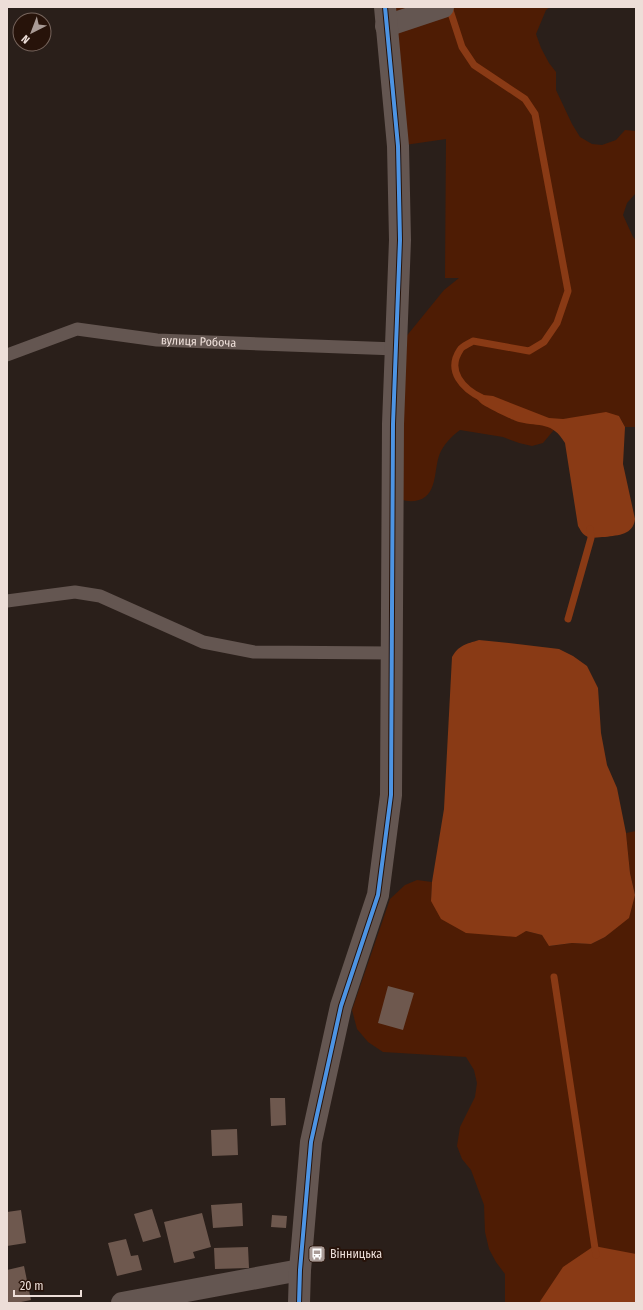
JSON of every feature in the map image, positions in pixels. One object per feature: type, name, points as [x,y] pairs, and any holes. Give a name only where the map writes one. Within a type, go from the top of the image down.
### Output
[{"type":"street","points":[[299,1303],[300,1270],[311,1142],[341,1006],[378,895],[391,795],[393,424],[400,240],[398,146],[385,16],[442,7]]},
{"type":"street","points":[[122,1303],[300,1270]]},
{"type":"lane","name":"вулиця Робоча","points":[[7,355],[77,329],[157,340],[396,349]]},
{"type":"lane","points":[[7,601],[75,592],[100,596],[204,642],[254,652],[391,653]]},
{"type":"shaded area","points":[[385,7],[550,7],[546,10],[536,34],[541,48],[556,72],[556,90],[572,124],[580,137],[592,144],[602,145],[616,140],[625,130],[636,131],[636,193],[627,203],[623,215],[633,237],[636,240],[636,427],[625,427],[619,416],[563,419],[543,443],[532,446],[503,437],[460,430],[449,439],[441,451],[433,486],[430,492],[419,500],[412,501],[402,500],[392,496],[396,349],[444,290],[459,278],[445,278],[446,139],[398,146]]},
{"type":"shaded area","points":[[474,394],[493,396],[549,418],[563,419],[606,412],[619,416],[625,427],[623,464],[635,519],[631,528],[624,533],[615,536],[593,538],[582,533],[578,526],[565,443],[560,436],[555,431],[545,426],[519,422],[500,414],[482,404]]},
{"type":"shaded area","points":[[479,640],[559,649],[573,656],[587,666],[598,688],[601,733],[607,765],[617,788],[626,833],[630,873],[635,895],[629,918],[605,937],[591,944],[572,943],[549,946],[542,935],[526,931],[516,937],[466,933],[441,919],[431,901],[432,882],[444,809],[452,657],[460,647]]},
{"type":"shaded area","points":[[636,831],[636,1268],[557,1303],[505,1303],[505,1274],[489,1249],[485,1232],[484,1205],[471,1170],[462,1159],[457,1146],[460,1127],[475,1097],[477,1083],[474,1070],[466,1057],[383,1052],[368,1042],[357,1029],[352,1010],[390,899],[405,885],[417,880],[432,882],[431,901],[542,935],[550,946],[572,943],[591,944],[605,937],[614,929],[635,895],[630,873],[626,833]]},
{"type":"shaded area","points":[[594,1246],[636,1254],[636,1303],[539,1303],[563,1267]]},
{"type":"building","points":[[388,986],[414,993],[403,1030],[378,1023]]},
{"type":"building","points":[[270,1098],[285,1098],[286,1125],[271,1126]]},
{"type":"building","points":[[237,1129],[238,1155],[212,1156],[211,1130]]},
{"type":"building","points":[[242,1203],[243,1226],[213,1228],[211,1205]]},
{"type":"building","points":[[152,1209],[161,1237],[143,1242],[134,1214]]},
{"type":"building","points":[[21,1210],[26,1243],[7,1246],[7,1212]]},
{"type":"building","points":[[202,1213],[211,1247],[193,1252],[195,1258],[174,1263],[164,1222]]},
{"type":"building","points":[[272,1215],[287,1216],[286,1228],[271,1227]]},
{"type":"building","points":[[126,1239],[131,1256],[138,1255],[142,1270],[117,1276],[108,1243]]},
{"type":"building","points":[[248,1247],[249,1268],[215,1269],[214,1248]]},
{"type":"building","points":[[24,1266],[31,1300],[7,1303],[7,1270]]},
{"type":"waterway","points":[[449,7],[462,47],[474,65],[525,99],[535,114],[568,291],[557,323],[544,342],[529,351],[473,341],[461,349],[456,358],[456,372],[463,384],[469,390],[482,398]]},
{"type":"waterway","points":[[568,619],[591,538],[590,529]]},
{"type":"waterway","points":[[554,977],[596,1255]]},
{"type":"cycle path","points":[[299,1303],[300,1270],[311,1142],[341,1006],[378,895],[391,795],[393,424],[400,240],[398,146],[385,7]]},
{"type":"place","name":"Вінницька","points":[[317,1254]]}]
